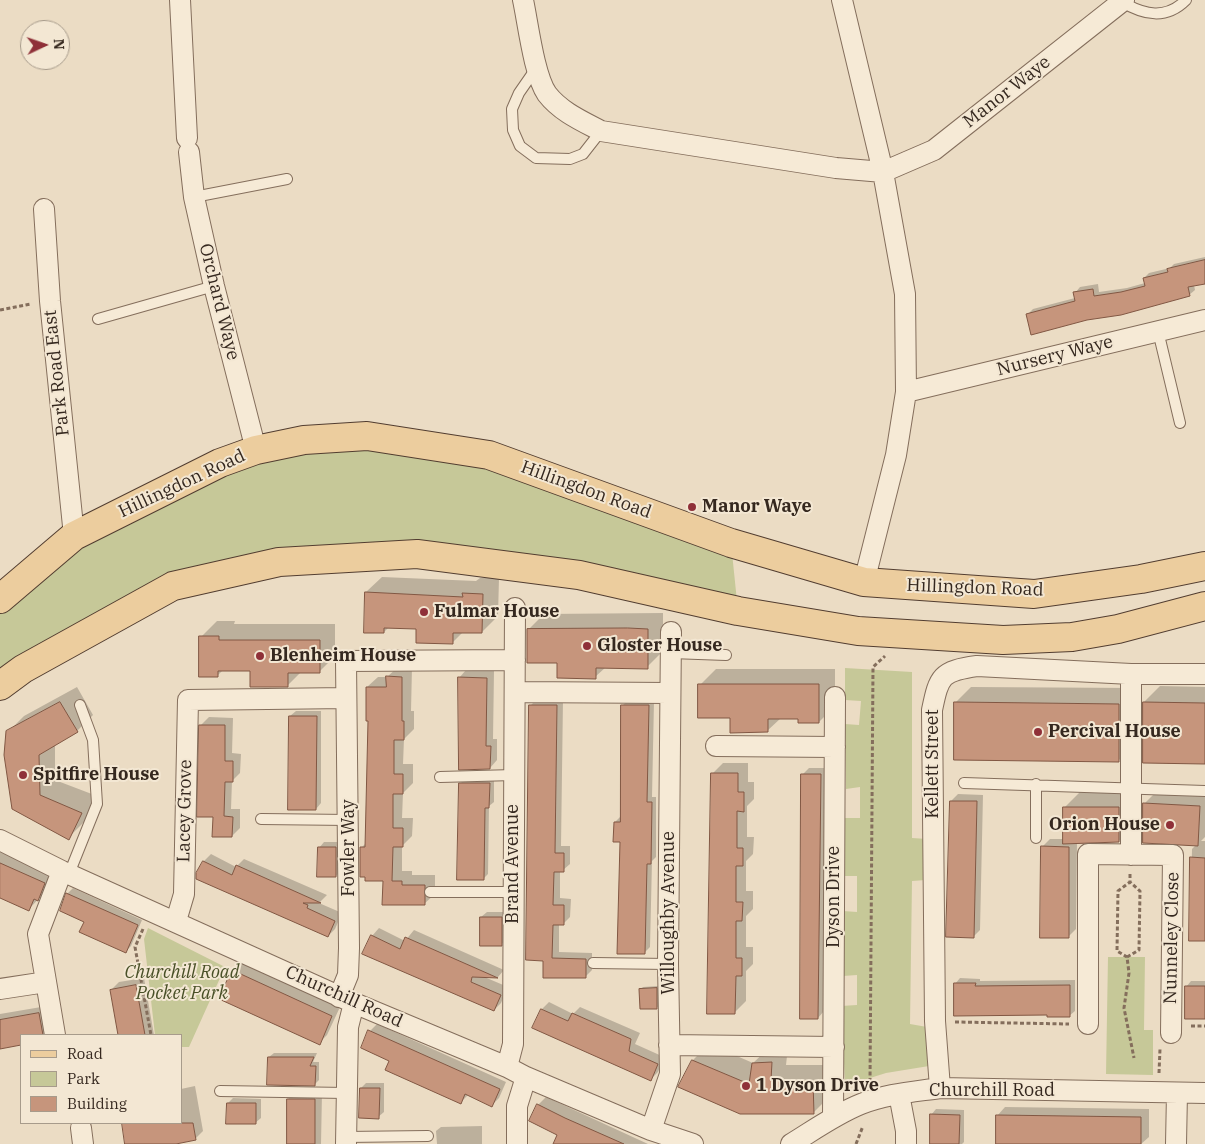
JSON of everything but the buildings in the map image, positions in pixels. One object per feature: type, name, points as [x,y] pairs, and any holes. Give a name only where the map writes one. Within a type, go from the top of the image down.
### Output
[{"type":"main road","name":"Hillingdon Road","points":[[0,599],[74,536],[220,463],[256,450],[304,440],[367,436],[489,455],[731,542],[864,582],[1034,594],[1141,579],[1205,566]]},
{"type":"main road","points":[[0,686],[12,675],[173,586],[289,561],[417,554],[580,575],[738,611],[858,631],[1003,640],[1072,637],[1118,629],[1205,606]]},
{"type":"street","name":"Orchard Waye","points":[[180,0],[188,145],[194,197],[214,286],[256,450]]},
{"type":"street","name":"Manor Waye","points":[[523,0],[537,67],[547,93],[568,114],[601,131],[836,168],[883,172],[934,150],[1123,1]]},
{"type":"street","points":[[842,0],[883,172],[905,294],[906,392],[896,455],[864,582]]},
{"type":"street","name":"Park Road East","points":[[44,209],[50,301],[74,536]]},
{"type":"street","name":"Nursery Waye","points":[[906,392],[1205,320]]},
{"type":"street","name":"Brand Avenue","points":[[508,1067],[513,1044],[514,608]]},
{"type":"street","name":"Willoughby Avenue","points":[[651,1130],[670,1074],[668,964],[671,632]]},
{"type":"street","name":"Fowler Way","points":[[346,1141],[349,820],[346,661],[514,660]]},
{"type":"street","name":"Kellett Street","points":[[940,1088],[935,1021],[932,710],[938,682],[954,669],[977,666],[1131,674],[1205,674]]},
{"type":"street","points":[[1131,674],[1131,854]]},
{"type":"street","points":[[515,692],[670,693]]},
{"type":"street","name":"Dyson Drive","points":[[833,1117],[835,696]]},
{"type":"street","name":"Lacey Grove","points":[[176,921],[184,894],[188,700],[346,698]]},
{"type":"street","points":[[716,746],[835,747]]},
{"type":"street","name":"Churchill Road","points":[[0,840],[66,873],[176,921],[347,1000],[508,1067],[526,1077],[651,1130],[693,1144]]},
{"type":"street","name":"Nunneley Close","points":[[1088,1024],[1088,854],[1173,855],[1171,1033]]},
{"type":"street","points":[[55,1034],[38,934],[66,873]]},
{"type":"street","points":[[0,989],[46,982]]},
{"type":"street","points":[[669,1045],[834,1047]]},
{"type":"street","points":[[517,1144],[517,1106],[526,1077]]},
{"type":"street","name":"Churchill Road","points":[[791,1144],[833,1117],[873,1100],[940,1088],[1205,1093]]},
{"type":"street","points":[[1168,1093],[1176,1144]]},
{"type":"street","points":[[899,1094],[906,1131],[906,1144]]},
{"type":"lane","points":[[1123,1],[1139,12],[1150,14],[1164,12],[1180,6],[1186,0]]},
{"type":"lane","points":[[537,67],[519,92],[512,110],[513,130],[520,146],[536,158],[570,158],[583,154],[601,131]]},
{"type":"lane","points":[[194,197],[287,179]]},
{"type":"lane","points":[[98,319],[214,286]]},
{"type":"lane","points":[[1158,331],[1180,423]]},
{"type":"lane","points":[[671,653],[726,654]]},
{"type":"lane","points":[[66,873],[97,804],[94,740],[80,705]]},
{"type":"lane","points":[[440,777],[514,775]]},
{"type":"lane","points":[[964,783],[1205,791]]},
{"type":"lane","points":[[1036,784],[1036,838]]},
{"type":"lane","points":[[261,819],[349,820]]},
{"type":"lane","points":[[430,892],[513,892]]},
{"type":"lane","points":[[593,963],[668,964]]},
{"type":"lane","points":[[220,1091],[346,1093]]},
{"type":"lane","points":[[346,1141],[428,1136]]},
{"type":"path","points":[[0,310],[50,301]]},
{"type":"path","points":[[873,1100],[870,1082],[873,667],[890,652]]},
{"type":"path","points":[[1130,882],[1131,854]]},
{"type":"path","points":[[1127,957],[1117,951],[1118,891],[1130,882]]},
{"type":"path","points":[[1127,957],[1139,950],[1140,890],[1130,882]]},
{"type":"path","points":[[150,910],[135,947],[151,1034]]},
{"type":"path","points":[[1127,957],[1129,973],[1124,1008],[1134,1058]]},
{"type":"path","points":[[935,1021],[1088,1024]]},
{"type":"path","points":[[1168,1093],[1160,1044],[1171,1033]]},
{"type":"green space","points":[[304,440],[489,455],[731,543],[738,611],[417,554],[173,586],[0,681],[0,599],[74,536]]},
{"type":"green space","points":[[845,668],[912,672],[912,838],[927,839],[926,880],[912,881],[910,1024],[927,1027],[929,1066],[886,1073],[851,1084],[845,1082],[841,1006],[857,1005],[857,975],[843,976],[843,911],[857,912],[857,876],[845,876],[844,818],[860,818],[860,787],[846,789],[845,724],[859,725],[861,701],[845,700]]},
{"type":"green space","name":"Churchill Road Pocket Park","points":[[148,928],[225,967],[189,1047],[182,1047],[182,1034],[155,1034],[144,939]]},
{"type":"green space","points":[[1108,957],[1145,957],[1144,1030],[1153,1030],[1153,1075],[1106,1074]]},
{"type":"place","name":"Manor Waye","points":[[692,507]]},
{"type":"place","name":"Fulmar House","points":[[424,612]]},
{"type":"place","name":"Gloster House","points":[[587,646]]},
{"type":"place","name":"Blenheim House","points":[[260,656]]},
{"type":"place","name":"Percival House","points":[[1038,732]]},
{"type":"place","name":"Spitfire House","points":[[23,775]]},
{"type":"place","name":"Orion House","points":[[1170,825]]},
{"type":"place","name":"1 Dyson Drive","points":[[746,1086]]}]
